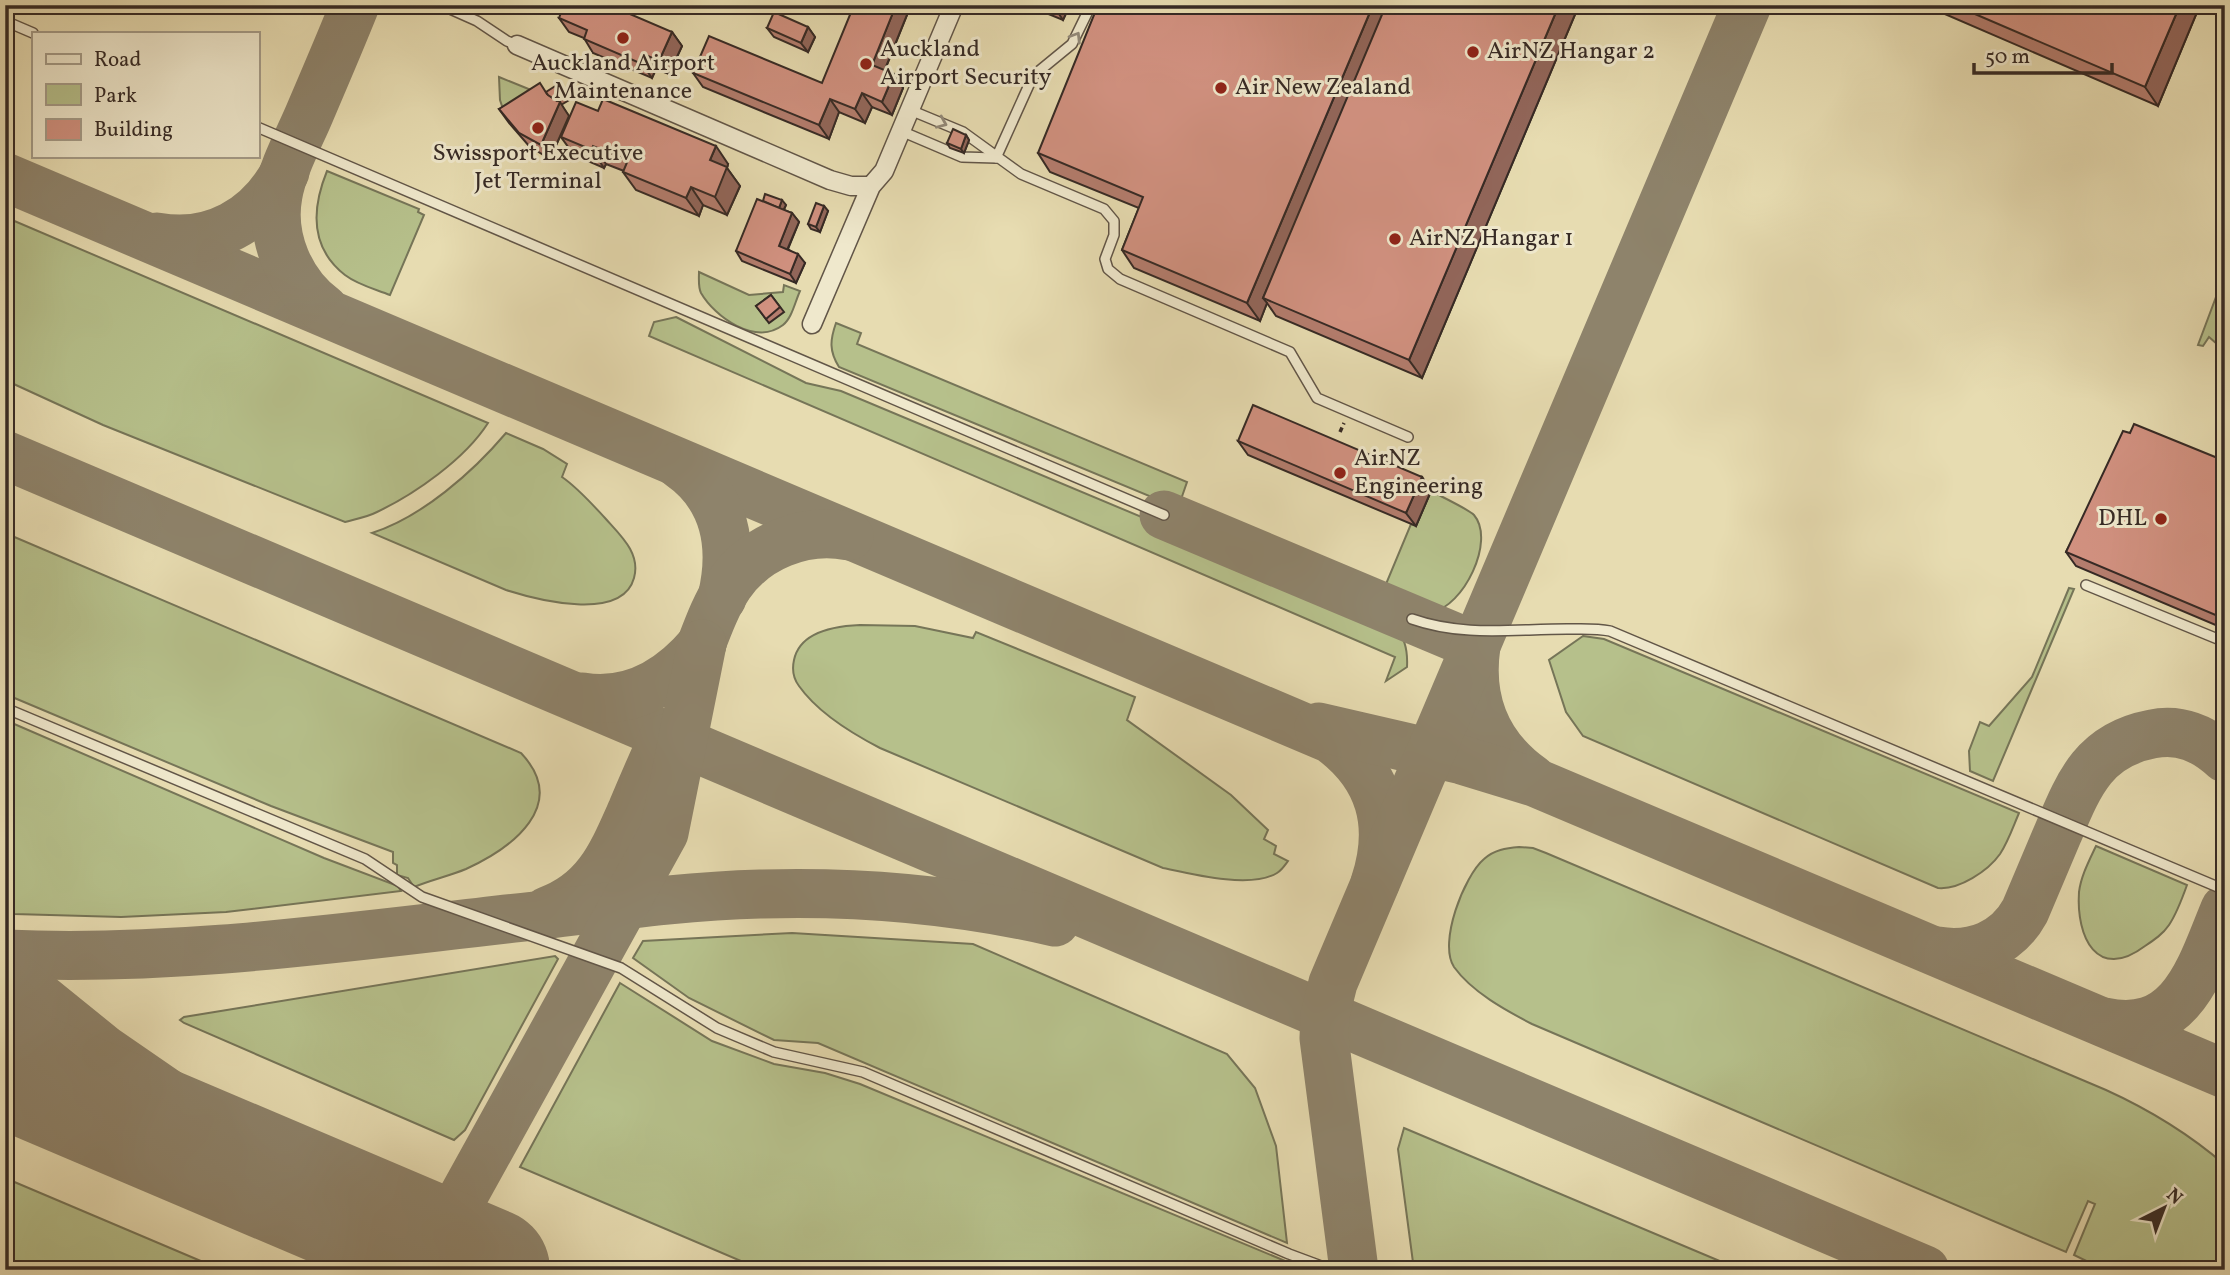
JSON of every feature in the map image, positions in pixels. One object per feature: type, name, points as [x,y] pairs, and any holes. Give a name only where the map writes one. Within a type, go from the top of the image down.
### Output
[{"type":"street","points":[[812,324],[871,186],[884,171],[954,5]]},
{"type":"street","points":[[517,45],[830,180],[859,187],[871,186]]},
{"type":"lane","points":[[441,5],[517,45]]},
{"type":"lane","points":[[996,158],[1033,76],[1072,44],[1091,5]]},
{"type":"lane","points":[[5,22],[32,33]]},
{"type":"lane","points":[[910,110],[962,132],[1021,174],[1104,209],[1114,221],[1114,235],[1105,258],[1108,269],[1120,279],[1290,352],[1317,398],[1408,436]]},
{"type":"lane","points":[[259,128],[1164,515]]},
{"type":"lane","points":[[901,131],[962,157],[996,158]]},
{"type":"lane","points":[[2086,585],[2225,642]]},
{"type":"lane","points":[[1412,619],[1433,627],[1470,632],[1540,629],[1610,631],[2225,890]]},
{"type":"lane","points":[[5,708],[365,859],[422,897],[630,971],[709,1024],[740,1038],[774,1052],[863,1072],[1332,1270]]},
{"type":"green space","points":[[499,77],[536,92],[504,112],[500,100]]},
{"type":"green space","points":[[327,171],[419,209],[418,212],[424,215],[390,295],[345,275],[325,252],[317,226],[317,213],[318,199]]},
{"type":"green space","points":[[5,217],[488,423],[466,450],[423,485],[377,512],[345,522],[103,425],[5,380]]},
{"type":"green space","points":[[699,272],[749,295],[783,292],[784,285],[800,291],[791,314],[783,325],[772,331],[748,330],[726,319],[707,302],[700,291]]},
{"type":"green space","points":[[2225,273],[2225,351],[2209,337],[2203,346],[2198,345]]},
{"type":"green space","points":[[676,317],[806,383],[841,391],[1392,622],[1404,643],[1407,667],[1386,681],[1395,657],[649,336],[654,322]]},
{"type":"green space","points":[[836,323],[861,333],[857,344],[1187,482],[1178,508],[839,367],[833,356],[832,345]]},
{"type":"green space","points":[[506,433],[543,449],[567,464],[562,477],[579,491],[623,538],[635,560],[634,578],[626,592],[613,600],[596,604],[537,599],[506,590],[372,533],[391,526],[428,505],[462,478]]},
{"type":"green space","points":[[1431,491],[1474,515],[1480,526],[1481,540],[1473,571],[1455,598],[1432,612],[1419,612],[1381,596],[1411,524],[1416,526]]},
{"type":"green space","points":[[5,533],[521,753],[535,772],[540,790],[537,807],[529,823],[517,837],[484,860],[414,887],[408,878],[397,875],[393,852],[271,806],[5,694]]},
{"type":"green space","points":[[2069,588],[2074,589],[1993,781],[1970,771],[1969,751],[1980,722],[1989,726],[2032,677]]},
{"type":"green space","points":[[860,625],[915,626],[973,638],[976,632],[1135,697],[1127,720],[1231,795],[1268,830],[1264,839],[1276,846],[1274,854],[1288,861],[1277,873],[1252,880],[1221,879],[1163,868],[869,742],[836,722],[816,705],[797,683],[793,670],[798,650],[811,636],[830,629]]},
{"type":"green space","points":[[1583,636],[1604,639],[2019,813],[2006,844],[1995,860],[1981,873],[1964,883],[1938,888],[1583,736],[1566,712],[1549,660]]},
{"type":"green space","points":[[5,720],[324,858],[398,886],[401,891],[226,912],[121,917],[5,912]]},
{"type":"green space","points":[[2096,846],[2187,885],[2169,925],[2152,941],[2128,956],[2114,959],[2102,957],[2086,938],[2081,924],[2080,886]]},
{"type":"green space","points":[[1519,847],[1546,853],[2106,1090],[2168,1123],[2225,1165],[2225,1270],[2105,1270],[2074,1255],[2095,1204],[2088,1201],[2066,1252],[1532,1024],[1500,1006],[1461,976],[1450,956],[1449,942],[1456,910],[1476,868],[1492,853]]},
{"type":"green space","points":[[792,933],[973,944],[1227,1054],[1255,1088],[1276,1146],[1287,1243],[818,1043],[774,1040],[689,998],[633,958],[643,941]]},
{"type":"green space","points":[[555,956],[558,959],[465,1130],[454,1140],[180,1020],[184,1017]]},
{"type":"green space","points":[[620,983],[712,1041],[774,1064],[825,1073],[860,1084],[1290,1263],[1291,1270],[762,1270],[520,1167]]},
{"type":"green space","points":[[1404,1128],[1741,1270],[1414,1270],[1398,1149]]},
{"type":"green space","points":[[5,1178],[222,1270],[5,1270]]},
{"type":"building","name":"Auckland Airport Maintenance","points":[[564,5],[609,5],[672,32],[659,61],[646,55],[642,64],[584,39],[587,30],[559,18]]},
{"type":"building","name":"Auckland Airport Security","points":[[854,5],[896,5],[872,65],[894,74],[882,102],[862,93],[855,109],[830,99],[819,125],[693,73],[709,36],[822,83]]},
{"type":"building","name":"Air New Zealand","points":[[1098,5],[1373,5],[1247,303],[1122,250],[1143,197],[1038,153]]},
{"type":"building","points":[[1386,5],[1559,5],[1409,360],[1263,298]]},
{"type":"building","points":[[1954,5],[2180,5],[2145,87]]},
{"type":"building","points":[[774,12],[808,27],[801,43],[767,28]]},
{"type":"building","points":[[540,83],[547,94],[560,102],[541,145],[519,133],[499,109]]},
{"type":"building","points":[[560,83],[568,94],[557,101],[546,92]]},
{"type":"building","points":[[603,99],[716,146],[710,160],[727,167],[715,197],[691,187],[686,198],[623,172],[628,160],[593,146],[592,150],[561,137],[576,102],[598,111]]},
{"type":"building","points":[[953,129],[966,135],[961,149],[947,143]]},
{"type":"building","points":[[765,194],[782,200],[779,208],[763,201]]},
{"type":"building","points":[[757,199],[792,213],[779,246],[798,254],[790,274],[736,251]]},
{"type":"building","points":[[816,203],[824,206],[816,227],[808,224]]},
{"type":"building","points":[[771,295],[780,307],[766,319],[756,306]]},
{"type":"building","name":"AirNZ Engineering","points":[[1253,405],[1422,477],[1406,513],[1238,441]]},
{"type":"building","name":"DHL","points":[[2134,424],[2225,461],[2225,619],[2066,552],[2123,431],[2130,433]]},
{"type":"taxiway","points":[[324,309],[301,287],[285,259],[276,211],[280,184],[288,162],[355,5]]},
{"type":"taxiway","points":[[1354,1270],[1324,1038],[1325,1015],[1333,983],[1747,5]]},
{"type":"taxiway","points":[[157,237],[197,238],[232,226],[262,204],[285,172]]},
{"type":"taxiway","points":[[5,177],[1331,739],[1362,769],[1379,803],[1383,841],[1375,883]]},
{"type":"taxiway","points":[[5,455],[1925,1270]]},
{"type":"taxiway","points":[[680,465],[708,492],[723,524],[727,560],[722,598]]},
{"type":"taxiway","points":[[1164,515],[1476,646],[1475,685],[1484,721],[1503,752],[1532,779]]},
{"type":"taxiway","points":[[689,675],[723,595],[752,560],[767,550],[798,538],[832,534],[849,536]]},
{"type":"taxiway","points":[[582,697],[600,699],[634,694],[664,679],[702,644]]},
{"type":"taxiway","points":[[435,1247],[664,833],[702,644]]},
{"type":"taxiway","points":[[1319,727],[1462,760],[1534,782],[2225,1074]]},
{"type":"taxiway","points":[[1937,951],[1963,952],[1988,946],[1999,940],[2018,922],[2073,798],[2091,769],[2116,747],[2152,734],[2173,733],[2200,740],[2225,758]]},
{"type":"taxiway","points":[[547,911],[579,894],[601,871],[610,857],[663,739]]},
{"type":"taxiway","points":[[5,954],[204,951],[675,899],[760,894],[834,894],[909,899],[982,908],[1055,922]]},
{"type":"taxiway","points":[[2104,1022],[2131,1024],[2153,1020],[2171,1009],[2197,974],[2225,909]]},
{"type":"taxiway","points":[[5,969],[105,1050],[323,1200]]},
{"type":"runway","points":[[5,1065],[488,1270]]},
{"type":"place","name":"Auckland Airport Maintenance","points":[[623,38]]},
{"type":"place","name":"AirNZ Hangar 2","points":[[1473,52]]},
{"type":"place","name":"Auckland Airport Security","points":[[866,64]]},
{"type":"place","name":"Air New Zealand","points":[[1221,88]]},
{"type":"place","name":"Swissport Executive Jet Terminal","points":[[538,128]]},
{"type":"place","name":"AirNZ Hangar 1","points":[[1395,239]]},
{"type":"place","name":"AirNZ Engineering","points":[[1340,473]]},
{"type":"place","name":"DHL","points":[[2161,519]]}]
